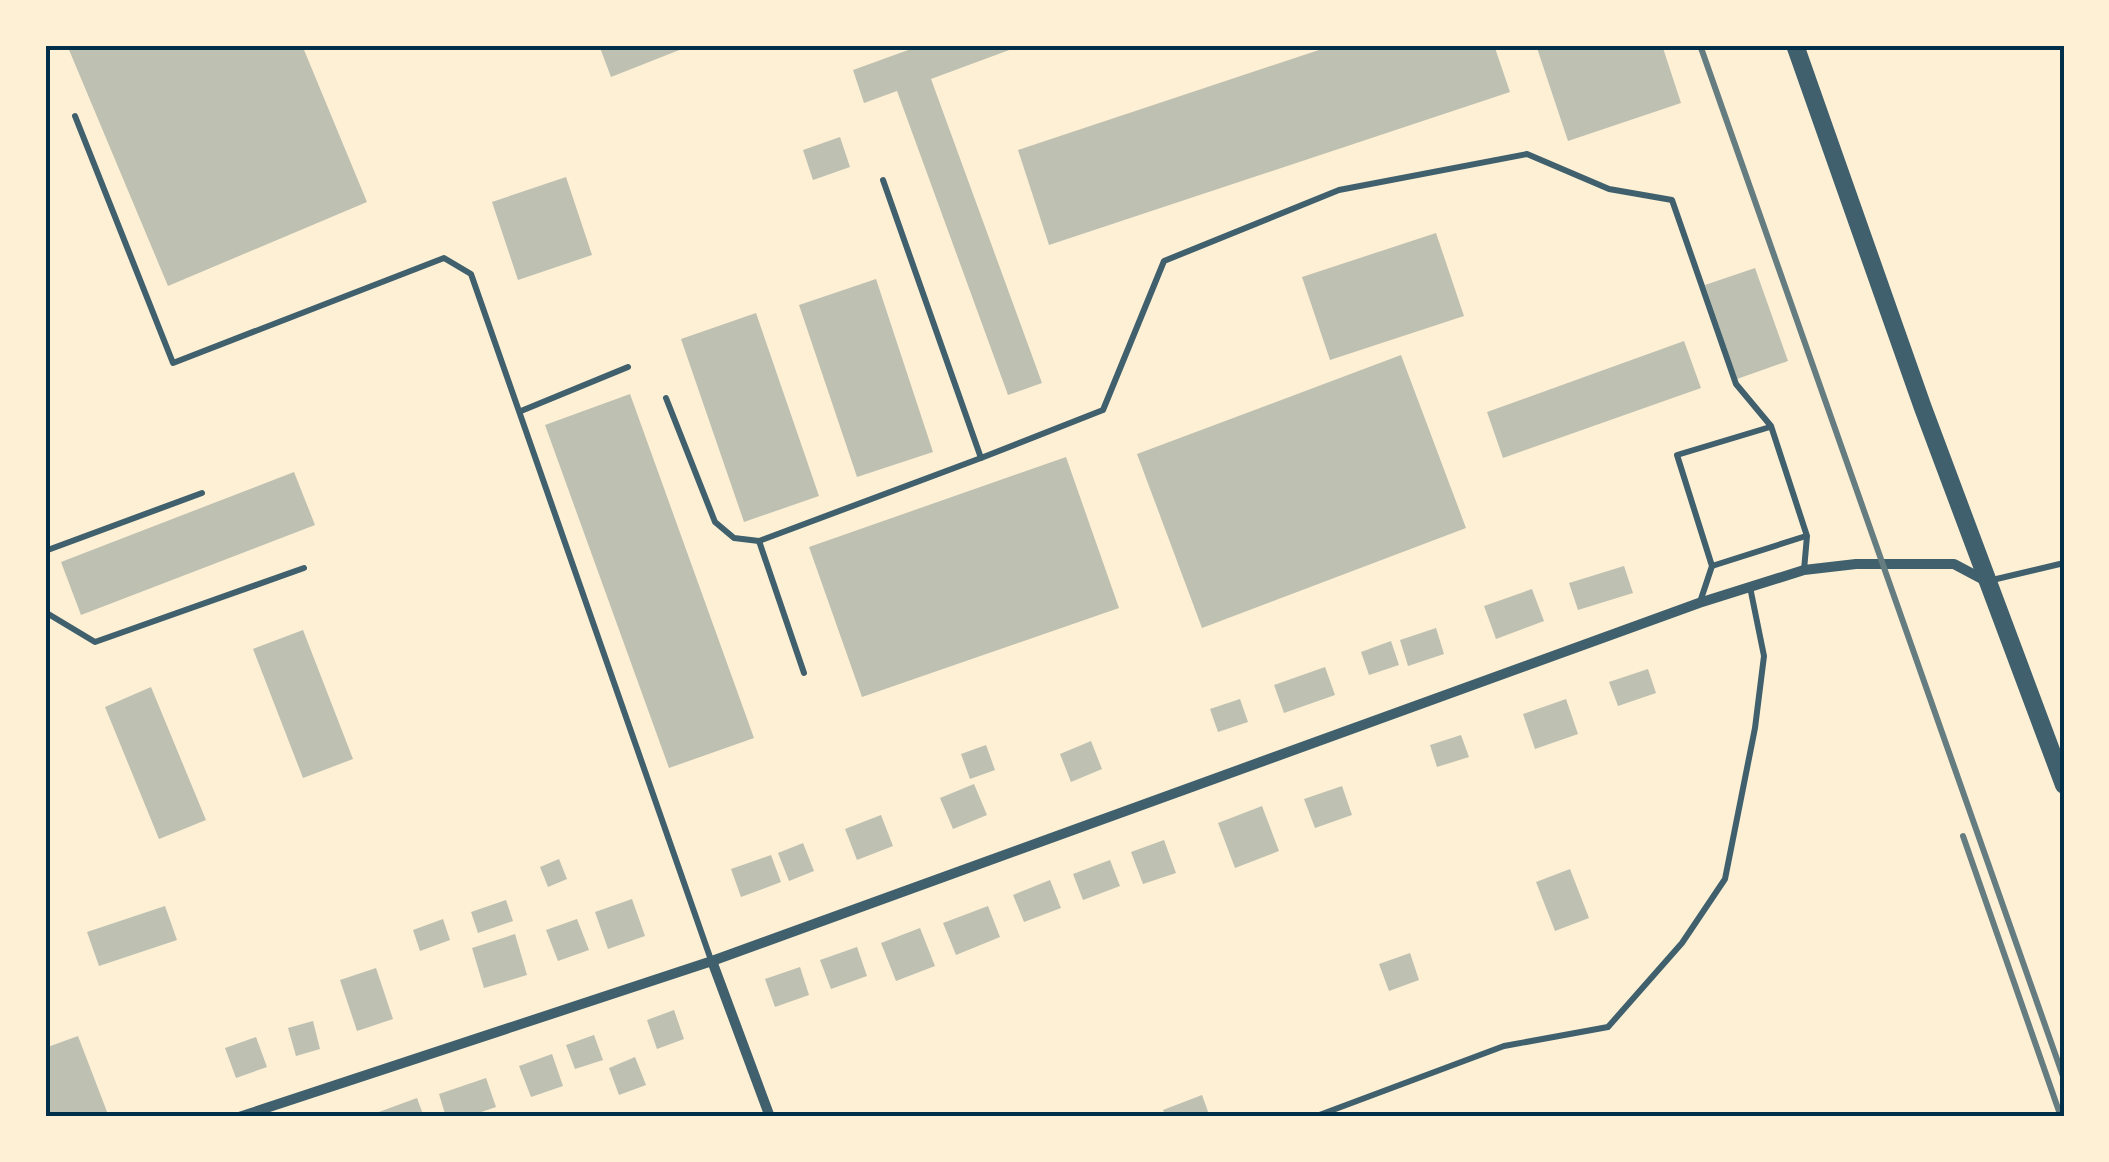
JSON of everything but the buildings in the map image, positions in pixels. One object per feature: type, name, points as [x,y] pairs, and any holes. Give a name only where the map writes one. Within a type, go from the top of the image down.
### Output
[{"type":"street","points":[[1795,45],[1987,582],[2064,785]]},
{"type":"street","points":[[239,1117],[712,961],[1700,603],[1804,570],[1856,564],[1954,564],[1987,582]]},
{"type":"street","points":[[712,961],[770,1117]]},
{"type":"lane","points":[[76,116],[173,363],[444,258],[471,274],[712,961]]},
{"type":"lane","points":[[666,398],[714,522],[734,538],[758,541],[1103,410],[1164,261],[1339,190],[1527,154],[1609,190],[1672,200],[1736,384],[1771,426],[1807,536],[1804,570]]},
{"type":"lane","points":[[884,180],[981,458]]},
{"type":"lane","points":[[521,411],[628,367]]},
{"type":"lane","points":[[1700,603],[1712,566],[1677,455],[1771,426]]},
{"type":"lane","points":[[45,551],[202,493]]},
{"type":"lane","points":[[1712,566],[1807,536]]},
{"type":"lane","points":[[758,541],[804,673]]},
{"type":"lane","points":[[1987,582],[2064,563]]},
{"type":"lane","points":[[45,612],[95,642],[304,568]]},
{"type":"lane","points":[[1314,1117],[1504,1046],[1608,1027],[1682,943],[1724,879],[1755,728],[1764,656],[1750,587]]},
{"type":"railway","points":[[1700,45],[2064,1079]]},
{"type":"railway","points":[[1963,836],[2061,1117]]}]
